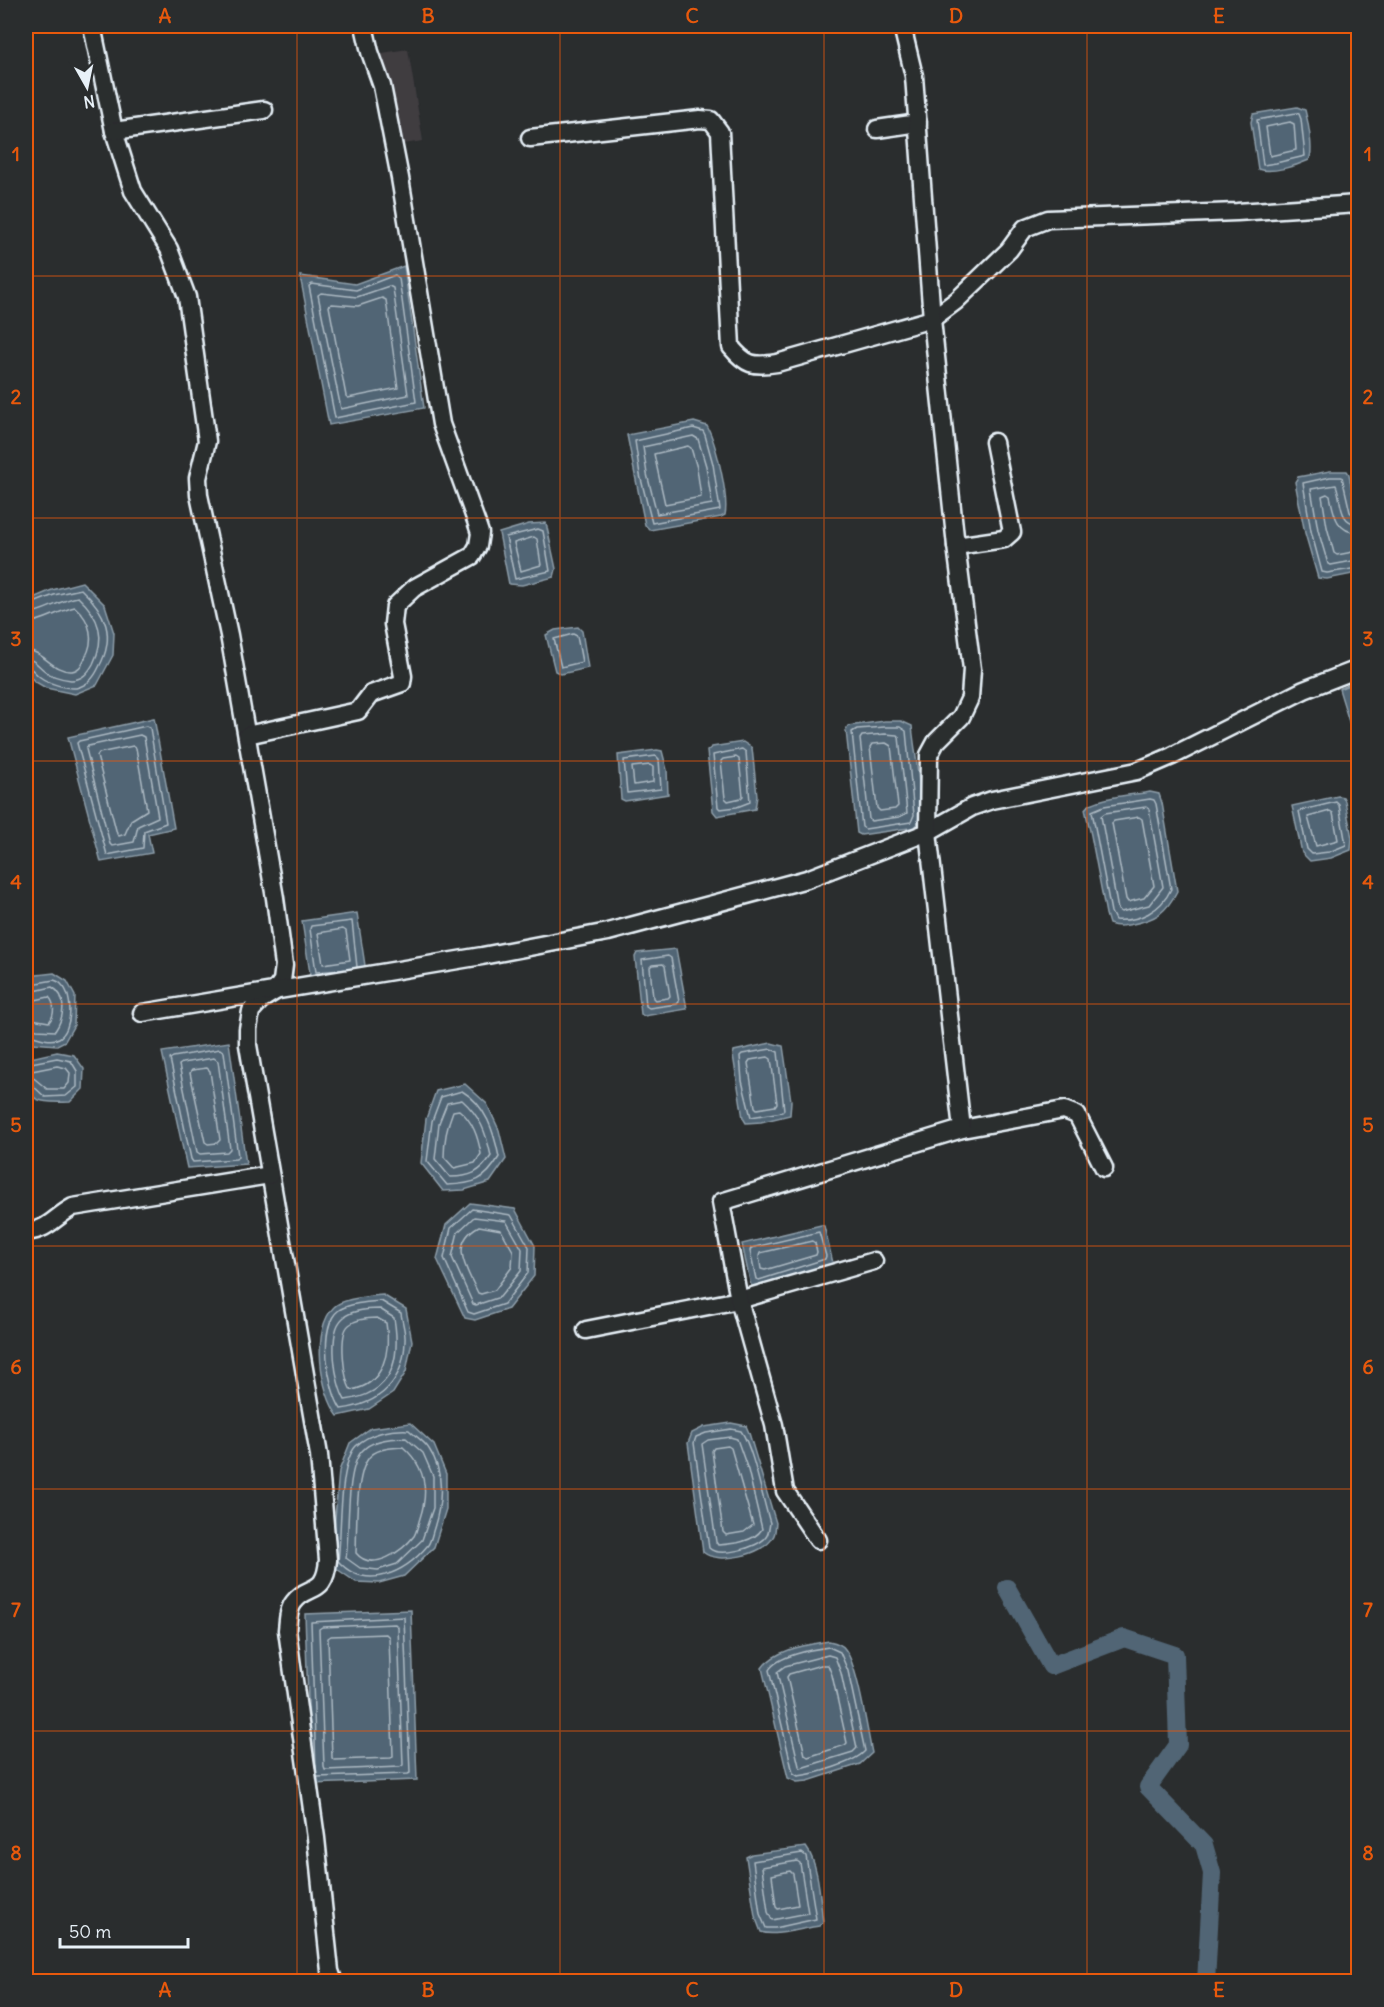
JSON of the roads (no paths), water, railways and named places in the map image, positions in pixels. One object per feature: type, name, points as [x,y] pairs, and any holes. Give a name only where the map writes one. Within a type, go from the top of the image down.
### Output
[{"type":"street","points":[[92,26],[114,131],[133,190],[169,249],[187,297],[207,441],[198,478],[200,495],[247,735],[284,965],[282,981],[274,992],[261,1000],[251,1011],[248,1045],[319,1455],[328,1560],[327,1574],[318,1587],[294,1601],[287,1630],[316,1838],[330,1971],[334,1982]]},
{"type":"street","points":[[247,735],[358,711],[371,694],[402,683],[404,676],[393,624],[395,606],[414,588],[472,556],[478,546],[480,533],[441,424],[400,178],[382,86],[364,26]]},
{"type":"street","points":[[902,26],[914,76],[933,319],[956,546],[972,669],[970,699],[962,717],[936,742],[929,755],[928,832],[962,1129]]},
{"type":"street","points":[[114,131],[264,110]]},
{"type":"street","points":[[530,138],[700,118],[711,120],[720,132],[731,347],[742,360],[758,366],[777,363],[933,319],[956,301],[1009,250],[1024,228],[1048,219],[1237,212],[1359,204]]},
{"type":"street","points":[[877,129],[918,123]]},
{"type":"street","points":[[956,546],[1004,539],[1012,532],[994,442]]},
{"type":"street","points":[[142,1013],[482,956],[608,932],[807,879],[928,832],[972,807],[992,800],[1137,771],[1304,690],[1359,669]]},
{"type":"street","points":[[818,1540],[785,1491],[774,1425],[739,1300],[721,1202],[962,1129],[1064,1110],[1077,1115],[1104,1168]]},
{"type":"street","points":[[26,1232],[52,1224],[61,1214],[73,1207],[270,1175]]},
{"type":"street","points":[[586,1330],[739,1300],[874,1261]]},
{"type":"water","points":[[1297,107],[1305,110],[1311,143],[1309,160],[1276,170],[1258,169],[1251,122],[1253,114]]},
{"type":"water","points":[[404,266],[424,408],[329,425],[300,276],[355,284]]},
{"type":"water","points":[[694,422],[707,426],[714,445],[721,470],[725,515],[650,530],[645,525],[627,435]]},
{"type":"water","points":[[1330,471],[1347,471],[1349,474],[1358,525],[1358,573],[1327,579],[1318,578],[1305,533],[1295,482],[1298,477]]},
{"type":"water","points":[[546,523],[556,569],[554,577],[522,585],[509,584],[499,533],[529,524]]},
{"type":"water","points":[[82,582],[105,605],[114,633],[113,655],[97,685],[75,694],[46,688],[34,681],[26,671],[26,601],[52,590]]},
{"type":"water","points":[[578,627],[582,631],[588,668],[561,674],[555,671],[546,635],[555,630]]},
{"type":"water","points":[[1358,681],[1358,751],[1339,689]]},
{"type":"water","points":[[154,718],[174,828],[148,834],[152,853],[101,862],[68,737]]},
{"type":"water","points":[[901,721],[912,726],[920,793],[919,818],[916,827],[861,835],[857,833],[846,730],[848,726]]},
{"type":"water","points":[[743,742],[752,748],[757,796],[755,809],[717,816],[713,811],[707,751],[712,747]]},
{"type":"water","points":[[662,751],[667,770],[668,794],[625,801],[621,799],[618,755]]},
{"type":"water","points":[[1150,792],[1159,794],[1162,803],[1177,891],[1169,905],[1154,917],[1127,925],[1109,924],[1085,809],[1105,799]]},
{"type":"water","points":[[1338,796],[1343,797],[1345,801],[1352,838],[1351,850],[1331,858],[1310,861],[1302,853],[1292,806]]},
{"type":"water","points":[[357,913],[366,972],[311,980],[302,921]]},
{"type":"water","points":[[676,949],[687,1009],[644,1016],[641,1014],[635,957],[637,953]]},
{"type":"water","points":[[54,973],[67,981],[75,996],[74,1025],[65,1041],[57,1045],[32,1043],[26,1039],[26,980],[37,975]]},
{"type":"water","points":[[229,1042],[246,1164],[187,1168],[162,1052]]},
{"type":"water","points":[[771,1043],[783,1046],[791,1101],[790,1115],[746,1123],[743,1118],[734,1051]]},
{"type":"water","points":[[57,1052],[74,1055],[84,1069],[83,1089],[70,1102],[38,1100],[29,1090],[26,1059]]},
{"type":"water","points":[[465,1084],[487,1104],[499,1130],[506,1159],[490,1182],[464,1190],[443,1191],[421,1163],[426,1119],[436,1091]]},
{"type":"water","points":[[470,1203],[515,1209],[535,1246],[534,1276],[508,1309],[475,1320],[465,1318],[437,1259],[446,1225]]},
{"type":"water","points":[[824,1226],[833,1263],[753,1288],[751,1286],[742,1244]]},
{"type":"water","points":[[383,1295],[406,1309],[412,1341],[406,1372],[393,1393],[369,1409],[338,1416],[332,1406],[323,1377],[320,1345],[322,1330],[327,1317],[338,1304],[357,1298]]},
{"type":"water","points":[[410,1423],[434,1445],[446,1474],[446,1509],[434,1547],[404,1576],[379,1583],[356,1582],[331,1565],[339,1471],[350,1443],[371,1428]]},
{"type":"water","points":[[731,1423],[746,1426],[776,1523],[774,1535],[760,1549],[740,1556],[719,1558],[703,1552],[688,1443],[692,1433],[704,1427]]},
{"type":"water","points":[[411,1610],[417,1780],[311,1784],[305,1614]]},
{"type":"water","points":[[829,1641],[842,1646],[850,1657],[858,1683],[872,1753],[860,1764],[808,1781],[797,1782],[788,1778],[762,1668],[783,1652]]},
{"type":"water","points":[[806,1847],[814,1863],[823,1922],[819,1926],[789,1932],[761,1932],[755,1916],[746,1857],[752,1854]]},
{"type":"waterway","points":[[1007,1588],[1051,1666],[1124,1638],[1175,1655],[1178,1745],[1148,1787],[1204,1845],[1212,1873],[1206,1982]]}]
